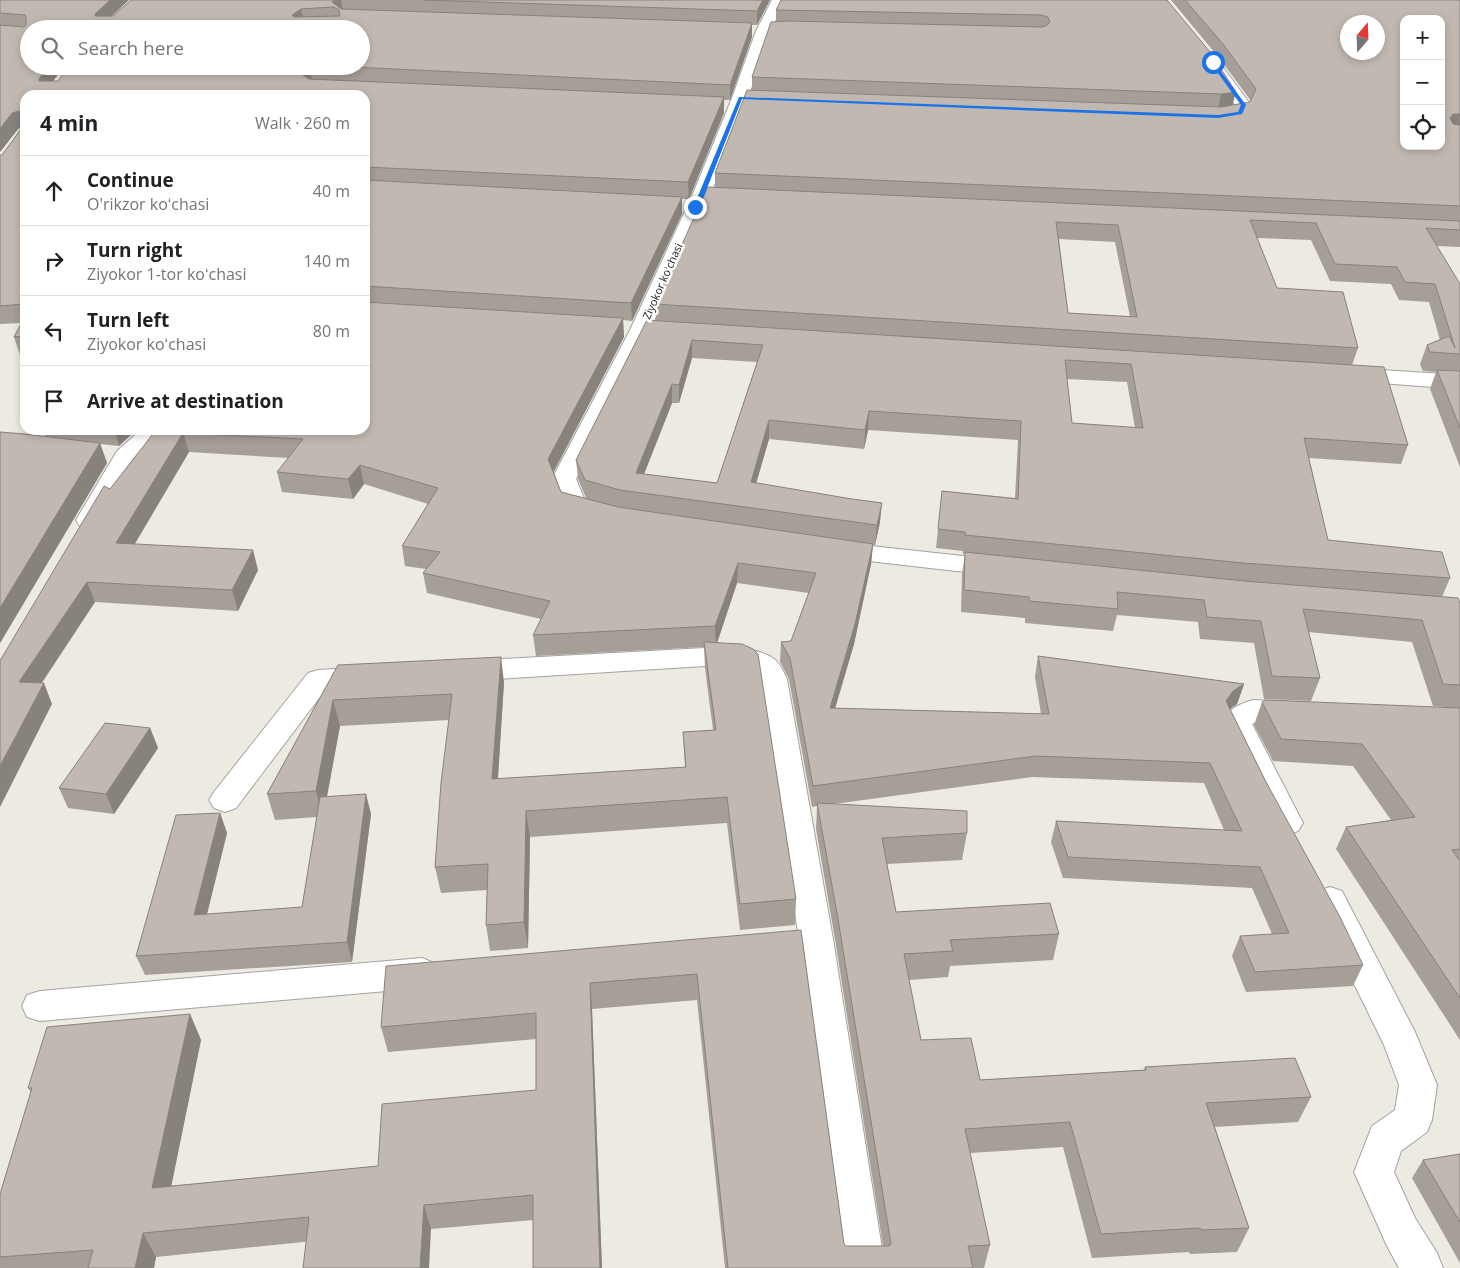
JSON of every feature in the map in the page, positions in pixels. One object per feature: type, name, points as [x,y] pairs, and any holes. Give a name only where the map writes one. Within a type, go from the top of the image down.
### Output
[{"type":"street","name":"Ziyokor koʻchasi","points":[[620,518],[574,506],[564,479],[640,330],[698,202],[765,30],[779,0]]},
{"type":"street","points":[[1198,116],[1240,113],[1243,105],[1207,55]]},
{"type":"street","points":[[717,106],[760,99]]},
{"type":"street","points":[[675,206],[721,197]]},
{"type":"street","points":[[1332,374],[1460,382]]},
{"type":"street","points":[[75,542],[115,455],[143,441],[147,435]]},
{"type":"street","points":[[811,546],[858,553],[1023,570]]},
{"type":"street","points":[[437,673],[705,657],[742,657],[765,666],[773,679],[801,940],[864,1268]]},
{"type":"street","points":[[225,800],[318,680],[397,675]]},
{"type":"street","points":[[1330,713],[1253,710],[1236,720],[1276,802],[1349,935],[1402,1043],[1418,1085],[1413,1120],[1386,1139],[1374,1172],[1401,1232],[1422,1268]]},
{"type":"street","points":[[40,1006],[448,971]]},
{"type":"building","points":[[0,0],[110,0],[95,16],[113,16],[131,0],[336,0],[332,2],[341,9],[752,23],[730,85],[370,68],[370,20],[26,20],[25,15],[0,13]],"holes":[[[333,7],[339,10],[340,16],[294,17],[292,15],[301,9]]]},
{"type":"building","points":[[423,0],[763,0],[757,11]]},
{"type":"building","points":[[781,0],[1167,0],[1210,52],[1236,92],[1221,94],[752,77],[771,22],[1041,27],[1046,26],[1050,22],[1048,17],[1041,15],[776,10]]},
{"type":"building","points":[[1185,0],[1460,0],[1460,114],[1453,114],[1450,118],[1453,124],[1460,125],[1460,206],[715,173],[747,90],[1221,107],[1250,102],[1256,89],[1223,44]]},
{"type":"building","points":[[0,25],[20,27],[20,75],[42,75],[39,81],[58,81],[62,75],[303,75],[309,79],[724,97],[688,182],[370,167],[370,90],[20,90],[20,111],[12,113],[0,129]]},
{"type":"building","points":[[20,130],[20,304],[0,306],[0,155],[2,155]]},
{"type":"building","points":[[370,180],[682,197],[631,303],[370,286]]},
{"type":"building","points":[[708,187],[1460,221],[1460,230],[1426,228],[1460,284],[1460,354],[1430,352],[1427,345],[1449,336],[1455,348],[1435,284],[1405,282],[1397,267],[1335,264],[1316,223],[1250,220],[1277,288],[1343,292],[1358,348],[655,304]],"holes":[[[1056,222],[1118,225],[1137,317],[1068,313]]]},
{"type":"building","points":[[370,302],[623,318],[548,459],[561,492],[618,507],[873,544],[855,624],[830,708],[1049,714],[1038,656],[1244,684],[1233,691],[1226,701],[1266,782],[1340,917],[1363,965],[1255,972],[1240,936],[1289,933],[1260,867],[1068,857],[1056,821],[1242,831],[1210,763],[1036,756],[813,786],[790,658],[781,642],[791,641],[816,573],[738,563],[715,626],[533,635],[550,601],[423,573],[440,552],[402,546],[438,488],[360,465],[348,479],[277,472],[303,439],[223,435],[370,435]]},
{"type":"building","points":[[647,320],[1384,367],[1408,445],[1304,438],[1328,540],[1442,552],[1450,578],[1243,563],[965,535],[965,532],[938,529],[942,491],[1018,499],[1021,421],[869,411],[865,430],[769,420],[751,482],[882,503],[877,525],[620,490],[585,480],[576,460]],"holes":[[[692,340],[763,345],[717,483],[636,473],[672,384],[679,385]],[[1065,360],[1131,364],[1143,428],[1072,423]]]},
{"type":"building","points":[[20,326],[20,336],[14,337]]},
{"type":"building","points":[[1437,370],[1460,371],[1460,428]]},
{"type":"building","points":[[0,432],[100,443],[0,608]]},
{"type":"building","points":[[152,435],[182,435],[116,543],[253,550],[232,590],[87,582],[19,682],[44,683],[0,766],[0,660],[104,486],[110,489]]},
{"type":"building","points":[[965,552],[1244,581],[1458,598],[1460,603],[1460,685],[1443,684],[1422,620],[1303,609],[1320,678],[1272,676],[1261,621],[1207,617],[1204,600],[1117,592],[1118,609],[1029,601],[1029,597],[964,590]]},
{"type":"building","points":[[704,642],[742,644],[753,649],[758,654],[796,899],[740,904],[727,797],[526,811],[524,922],[486,925],[488,864],[435,867],[441,783],[452,694],[333,700],[316,791],[267,794],[338,665],[501,657],[492,779],[686,767],[683,732],[716,730]]},
{"type":"building","points":[[1266,700],[1460,708],[1460,849],[1452,850],[1460,861],[1460,998],[1346,827],[1415,817],[1362,744],[1281,739],[1262,702]]},
{"type":"building","points":[[105,723],[150,728],[106,794],[59,788]]},
{"type":"building","points":[[366,794],[347,942],[136,956],[176,815],[220,813],[194,915],[302,907],[320,797]]},
{"type":"building","points":[[817,803],[967,811],[967,833],[882,838],[896,912],[1050,903],[1059,934],[950,940],[953,951],[904,954],[921,1040],[971,1038],[980,1080],[1146,1070],[1145,1067],[1295,1058],[1311,1097],[1206,1103],[1249,1228],[1201,1230],[1200,1228],[1101,1234],[1070,1122],[965,1129],[990,1245],[968,1246],[973,1268],[728,1268],[697,974],[590,983],[600,1268],[533,1268],[533,1195],[424,1205],[420,1268],[303,1268],[309,1217],[143,1233],[135,1268],[88,1268],[93,1250],[0,1257],[0,1194],[32,1088],[28,1088],[47,1027],[190,1014],[152,1188],[378,1166],[382,1104],[536,1090],[536,1013],[381,1027],[386,966],[801,930],[844,1244],[846,1246],[889,1246],[891,1244],[837,913]]},
{"type":"building","points":[[1460,1154],[1460,1222],[1423,1160]]},
{"type":"route","points":[[695,207],[740,98],[1218,116],[1240,113],[1243,105],[1213,62]]}]
